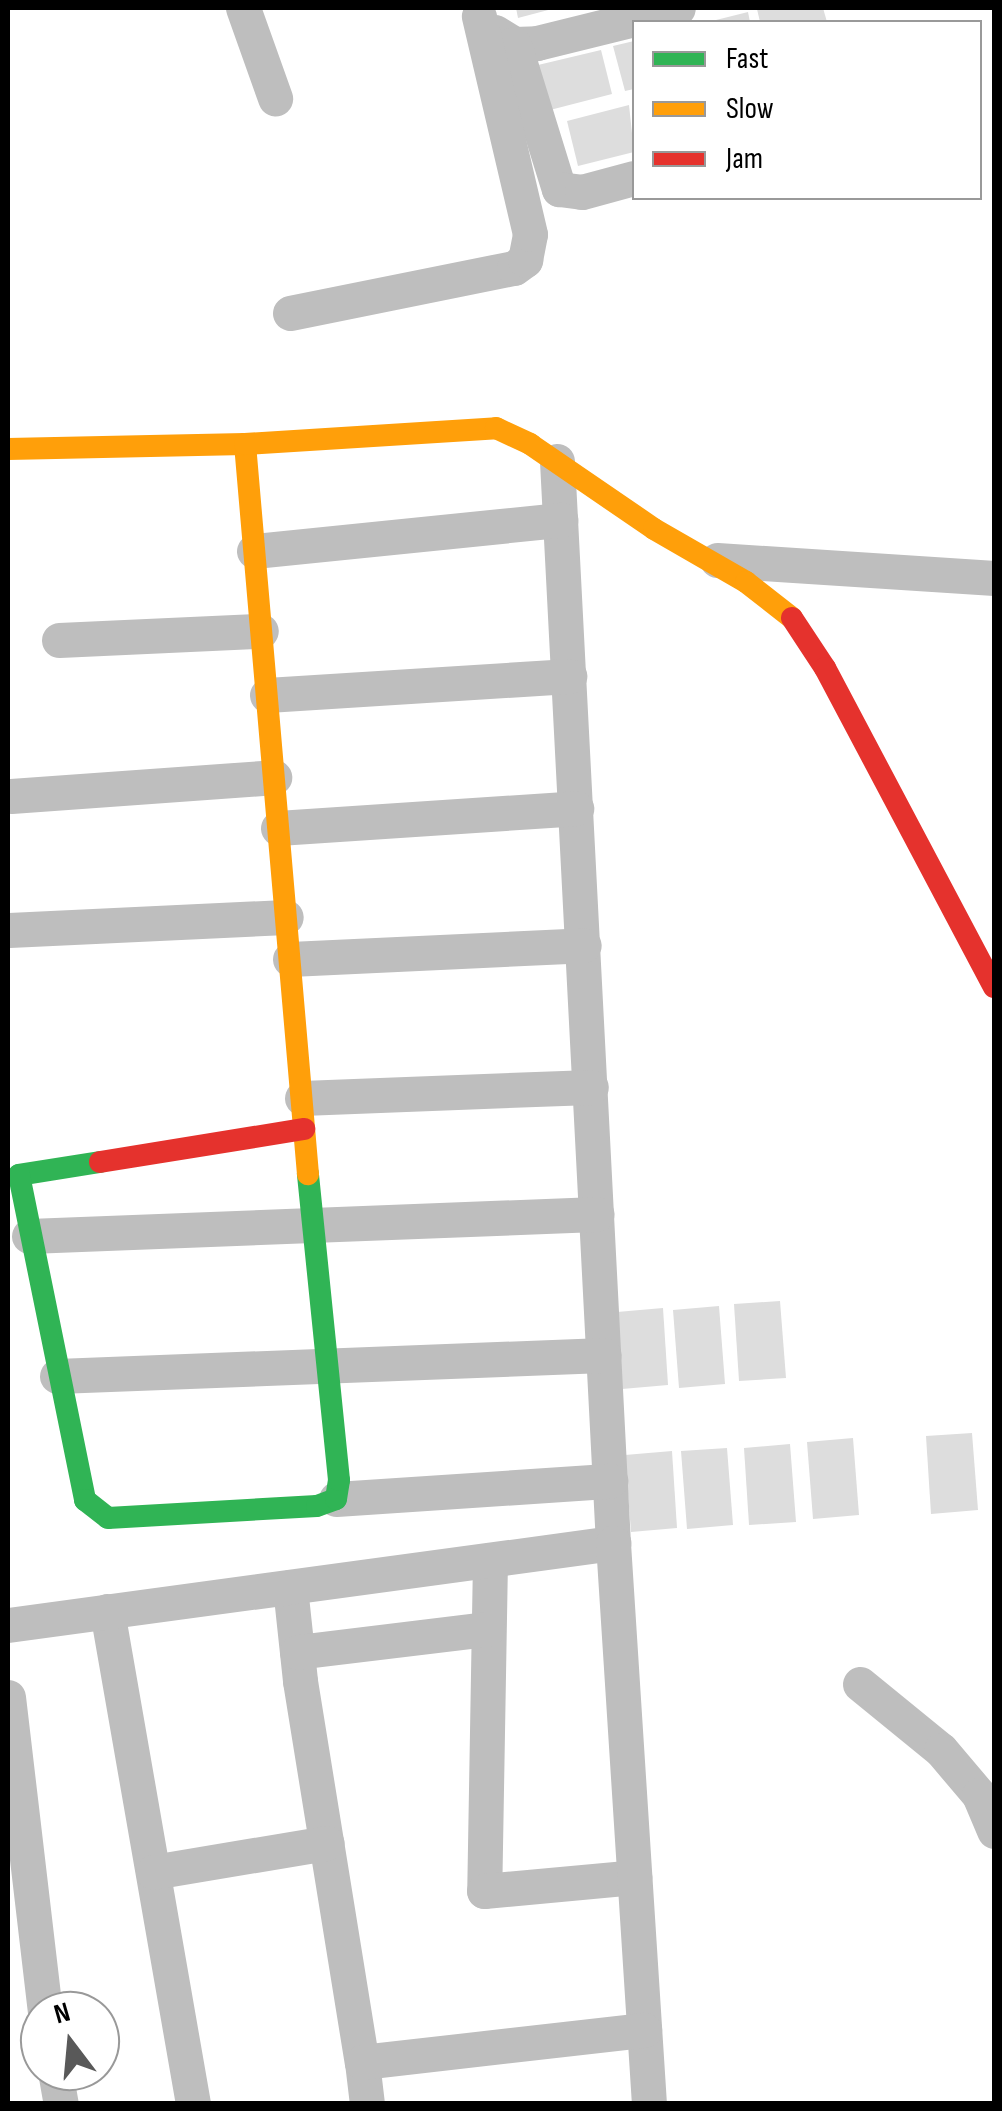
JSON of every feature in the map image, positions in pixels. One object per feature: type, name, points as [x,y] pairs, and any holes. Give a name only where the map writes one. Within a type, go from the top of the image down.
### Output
[{"type":"street","points":[[243,8],[275,98]]},
{"type":"street","points":[[514,44],[537,43],[678,8]]},
{"type":"street","points":[[478,12],[514,44],[559,189],[582,192],[632,179]]},
{"type":"street","points":[[290,313],[514,268],[525,260],[530,234],[478,12]]},
{"type":"street","points":[[8,449],[245,444],[496,428],[557,461],[654,529],[789,613],[825,668],[994,987]]},
{"type":"street","points":[[245,444],[312,1226],[339,1480],[336,1498]]},
{"type":"street","points":[[557,461],[613,1543],[649,2104]]},
{"type":"street","points":[[254,551],[560,520]]},
{"type":"street","points":[[706,559],[994,578]]},
{"type":"street","points":[[59,640],[261,631]]},
{"type":"street","points":[[267,695],[569,676]]},
{"type":"street","points":[[11,796],[274,778]]},
{"type":"street","points":[[278,828],[576,808]]},
{"type":"street","points":[[9,930],[286,917]]},
{"type":"street","points":[[290,958],[584,945]]},
{"type":"street","points":[[591,1087],[303,1114],[18,1175],[85,1500],[108,1518],[318,1506],[336,1498],[610,1480]]},
{"type":"street","points":[[29,1236],[597,1214]]},
{"type":"street","points":[[57,1376],[604,1355]]},
{"type":"street","points":[[8,1625],[613,1543]]},
{"type":"street","points":[[490,1560],[484,1891],[634,1877]]},
{"type":"street","points":[[290,1587],[367,2104]]},
{"type":"street","points":[[108,1611],[193,2104]]},
{"type":"street","points":[[298,1652],[488,1629]]},
{"type":"street","points":[[860,1684],[942,1750],[979,1795],[994,1831]]},
{"type":"street","points":[[9,1719],[17,1869],[42,1991]]},
{"type":"street","points":[[153,1872],[326,1842]]},
{"type":"street","points":[[362,2062],[644,2030]]},
{"type":"building","points":[[516,8],[551,8],[552,9],[518,18]]},
{"type":"building","points":[[823,8],[826,20],[760,20],[757,9]]},
{"type":"building","points":[[748,12],[750,20],[716,20]]},
{"type":"building","points":[[632,41],[632,89],[625,91],[613,46]]},
{"type":"building","points":[[601,50],[612,94],[550,110],[538,65]]},
{"type":"building","points":[[629,105],[632,152],[578,166],[567,121]]},
{"type":"building","points":[[780,1301],[786,1378],[739,1381],[734,1304]]},
{"type":"building","points":[[719,1306],[725,1384],[679,1388],[673,1310]]},
{"type":"building","points":[[663,1308],[668,1385],[622,1389],[617,1312]]},
{"type":"building","points":[[972,1433],[978,1510],[931,1514],[926,1436]]},
{"type":"building","points":[[853,1438],[859,1515],[813,1519],[807,1442]]},
{"type":"building","points":[[790,1444],[796,1522],[749,1525],[744,1448]]},
{"type":"building","points":[[727,1448],[733,1525],[687,1529],[681,1451]]},
{"type":"building","points":[[672,1451],[677,1528],[631,1532],[625,1455]]},
{"type":"traffic: fast","points":[[100,1162],[19,1175],[85,1500],[108,1518],[317,1506],[336,1499],[339,1480],[308,1174]]},
{"type":"traffic: slow","points":[[8,449],[245,444],[496,428],[530,444],[654,529],[746,582],[792,618]]},
{"type":"traffic: slow","points":[[245,444],[308,1174]]},
{"type":"traffic: jam","points":[[792,618],[825,668],[994,987]]},
{"type":"traffic: jam","points":[[100,1162],[304,1129]]}]
